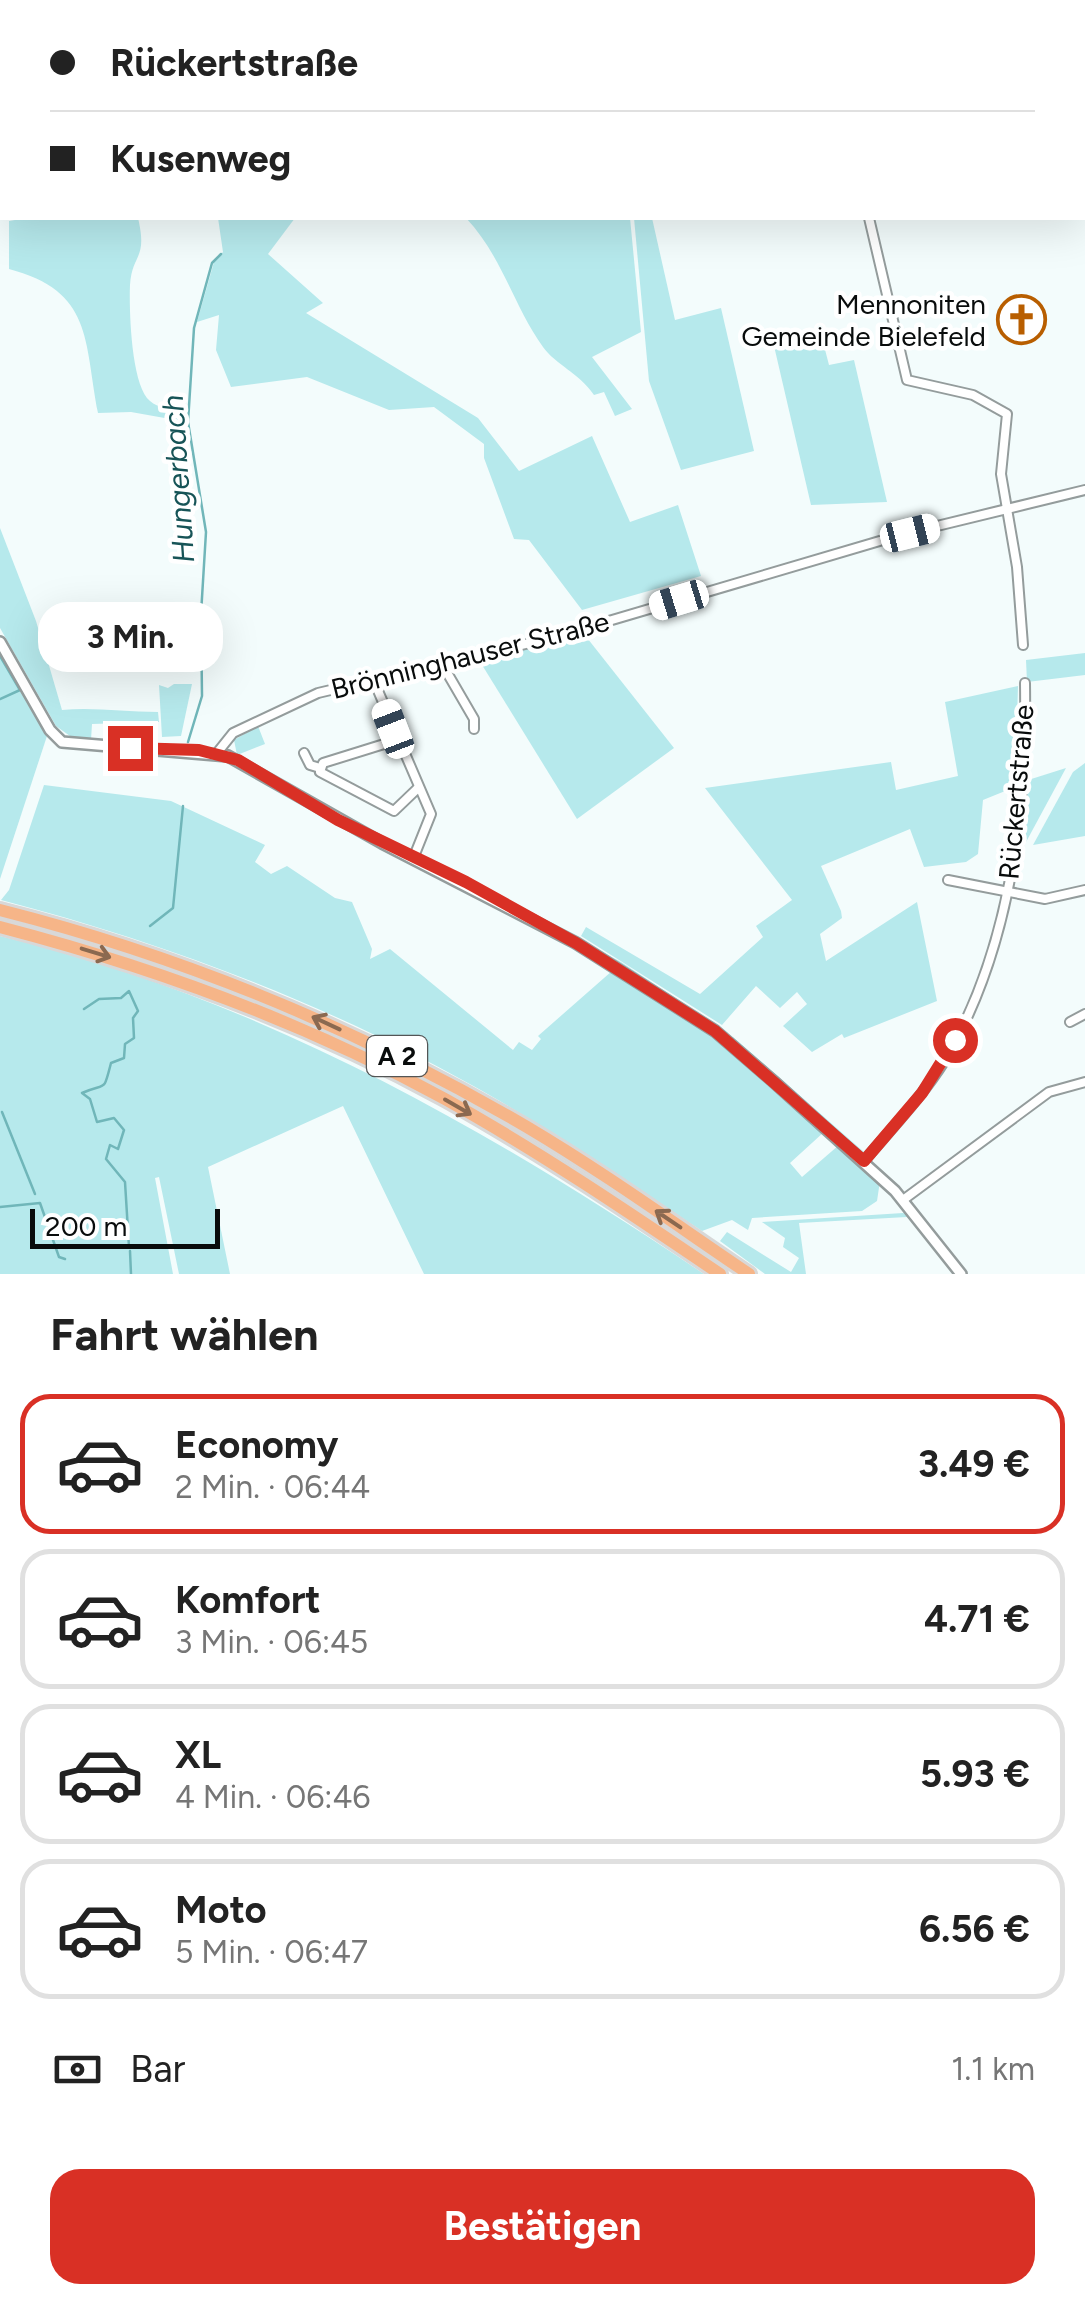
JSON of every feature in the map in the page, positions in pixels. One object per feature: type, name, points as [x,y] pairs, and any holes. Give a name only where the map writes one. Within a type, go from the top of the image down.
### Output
[{"type":"highway","name":"A 2","points":[[4,911],[221,979],[394,1054],[528,1128],[749,1274]]},
{"type":"highway","name":"A 2","points":[[1,927],[161,974],[352,1052],[502,1132],[720,1274]]},
{"type":"street","points":[[869,220],[907,380],[974,395],[1006,414],[1000,462],[1021,594],[1022,645]]},
{"type":"street","name":"Brönninghauser Straße","points":[[217,754],[233,733],[283,707],[374,679],[1085,490]]},
{"type":"street","points":[[0,642],[50,730],[62,742],[217,754],[576,943],[715,1031],[904,1200],[961,1274]]},
{"type":"street","points":[[442,664],[474,719],[474,730]]},
{"type":"street","points":[[374,679],[431,816],[414,859]]},
{"type":"street","name":"Rückertstraße","points":[[864,1161],[922,1093],[945,1059],[982,975],[1016,863],[1025,684]]},
{"type":"street","points":[[320,768],[323,763],[397,740]]},
{"type":"street","points":[[304,753],[310,765],[320,768]]},
{"type":"street","points":[[320,768],[322,774],[394,810],[418,788]]},
{"type":"street","points":[[948,880],[1045,899],[1085,890]]},
{"type":"street","points":[[1070,1022],[1085,1014]]},
{"type":"street","points":[[904,1200],[1050,1092],[1085,1082]]},
{"type":"shaded area","points":[[138,220],[141,242],[131,275],[130,296],[132,346],[139,380],[154,404],[188,409],[187,422],[131,412],[98,413],[80,322],[56,291],[9,269],[9,221]]},
{"type":"shaded area","points":[[218,220],[294,220],[268,254],[323,303],[306,313],[478,418],[519,471],[592,436],[630,522],[678,505],[701,576],[582,610],[529,540],[514,539],[484,458],[484,444],[434,407],[389,410],[307,377],[231,387],[216,350],[219,315],[197,322],[214,262],[223,252]]},
{"type":"shaded area","points":[[468,220],[630,220],[641,332],[592,357],[632,409],[615,416],[604,392],[594,395],[548,353]]},
{"type":"shaded area","points":[[634,220],[652,220],[675,320],[721,308],[754,451],[681,470],[649,381]]},
{"type":"shaded area","points":[[786,330],[790,341],[821,334],[829,365],[854,360],[887,502],[811,505],[771,333]]},
{"type":"shaded area","points":[[0,528],[36,621],[62,710],[158,712],[159,722],[92,724],[91,740],[70,736],[56,726],[0,628]]},
{"type":"shaded area","points":[[584,634],[674,748],[577,819],[479,660]]},
{"type":"shaded area","points":[[0,653],[47,736],[0,879]]},
{"type":"shaded area","points":[[1085,653],[1085,675],[1027,682],[1026,660]]},
{"type":"shaded area","points":[[192,684],[181,736],[162,737],[159,685],[168,688]]},
{"type":"shaded area","points":[[1018,686],[1015,787],[983,800],[978,854],[966,862],[924,867],[910,829],[821,866],[842,918],[820,934],[826,961],[917,902],[937,1001],[844,1038],[842,1034],[812,1052],[783,1026],[807,1004],[797,992],[780,1008],[756,986],[722,1025],[581,936],[586,927],[700,994],[763,937],[756,926],[792,900],[705,788],[891,762],[896,790],[958,776],[945,702]]},
{"type":"shaded area","points":[[258,726],[265,744],[237,755],[234,740]]},
{"type":"shaded area","points":[[1085,763],[1085,836],[1033,845],[1073,772]]},
{"type":"shaded area","points":[[1066,768],[1019,855],[1025,781]]},
{"type":"shaded area","points":[[44,785],[171,801],[265,845],[255,862],[271,874],[287,866],[335,898],[352,902],[372,949],[370,959],[390,949],[513,1050],[519,1042],[532,1050],[541,1039],[538,1036],[612,971],[712,1033],[824,1132],[790,1163],[802,1177],[839,1145],[880,1181],[877,1201],[862,1211],[752,1218],[748,1230],[732,1220],[702,1231],[524,1116],[379,1037],[193,959],[1,900],[9,890]]},
{"type":"shaded area","points":[[498,895],[621,962],[728,1033],[726,1035],[621,966]]},
{"type":"shaded area","points":[[0,936],[96,962],[188,994],[367,1073],[538,1168],[704,1274],[424,1274],[343,1106],[208,1167],[230,1274],[179,1274],[159,1177],[155,1178],[173,1274],[0,1274]]},
{"type":"shaded area","points":[[733,1037],[864,1152],[860,1153]]},
{"type":"shaded area","points":[[903,1213],[914,1217],[958,1274],[907,1217],[799,1223],[806,1274],[765,1274],[720,1241],[727,1232],[791,1272],[799,1258],[783,1247],[785,1238],[762,1222]]},
{"type":"waterway","name":"Hungerbach","points":[[188,742],[202,696],[206,532],[188,422],[194,328],[212,263],[221,254]]},
{"type":"waterway","points":[[0,656],[20,690],[0,699]]},
{"type":"waterway","name":"Hungerbach","points":[[150,926],[173,908],[183,806]]},
{"type":"waterway","name":"Hungerbach","points":[[84,1009],[99,999],[121,998],[129,991],[138,1011],[133,1018],[134,1038],[125,1044],[124,1058],[111,1063],[103,1086],[82,1093],[90,1099],[97,1122],[114,1118],[124,1130],[118,1149],[110,1145],[106,1159],[125,1182],[129,1247]]},
{"type":"waterway","points":[[2,1112],[35,1194]]},
{"type":"waterway","points":[[0,1207],[40,1203],[59,1257],[65,1259]]},
{"type":"waterway","name":"Hungerbach","points":[[130,1251],[131,1274]]},
{"type":"place","name":"Mennoniten Gemeinde Bielefeld","points":[[1021,320]]},
{"type":"route","points":[[130,748],[199,750],[238,760],[338,820],[466,882],[576,943],[715,1031],[864,1161],[922,1093],[955,1040]]}]
